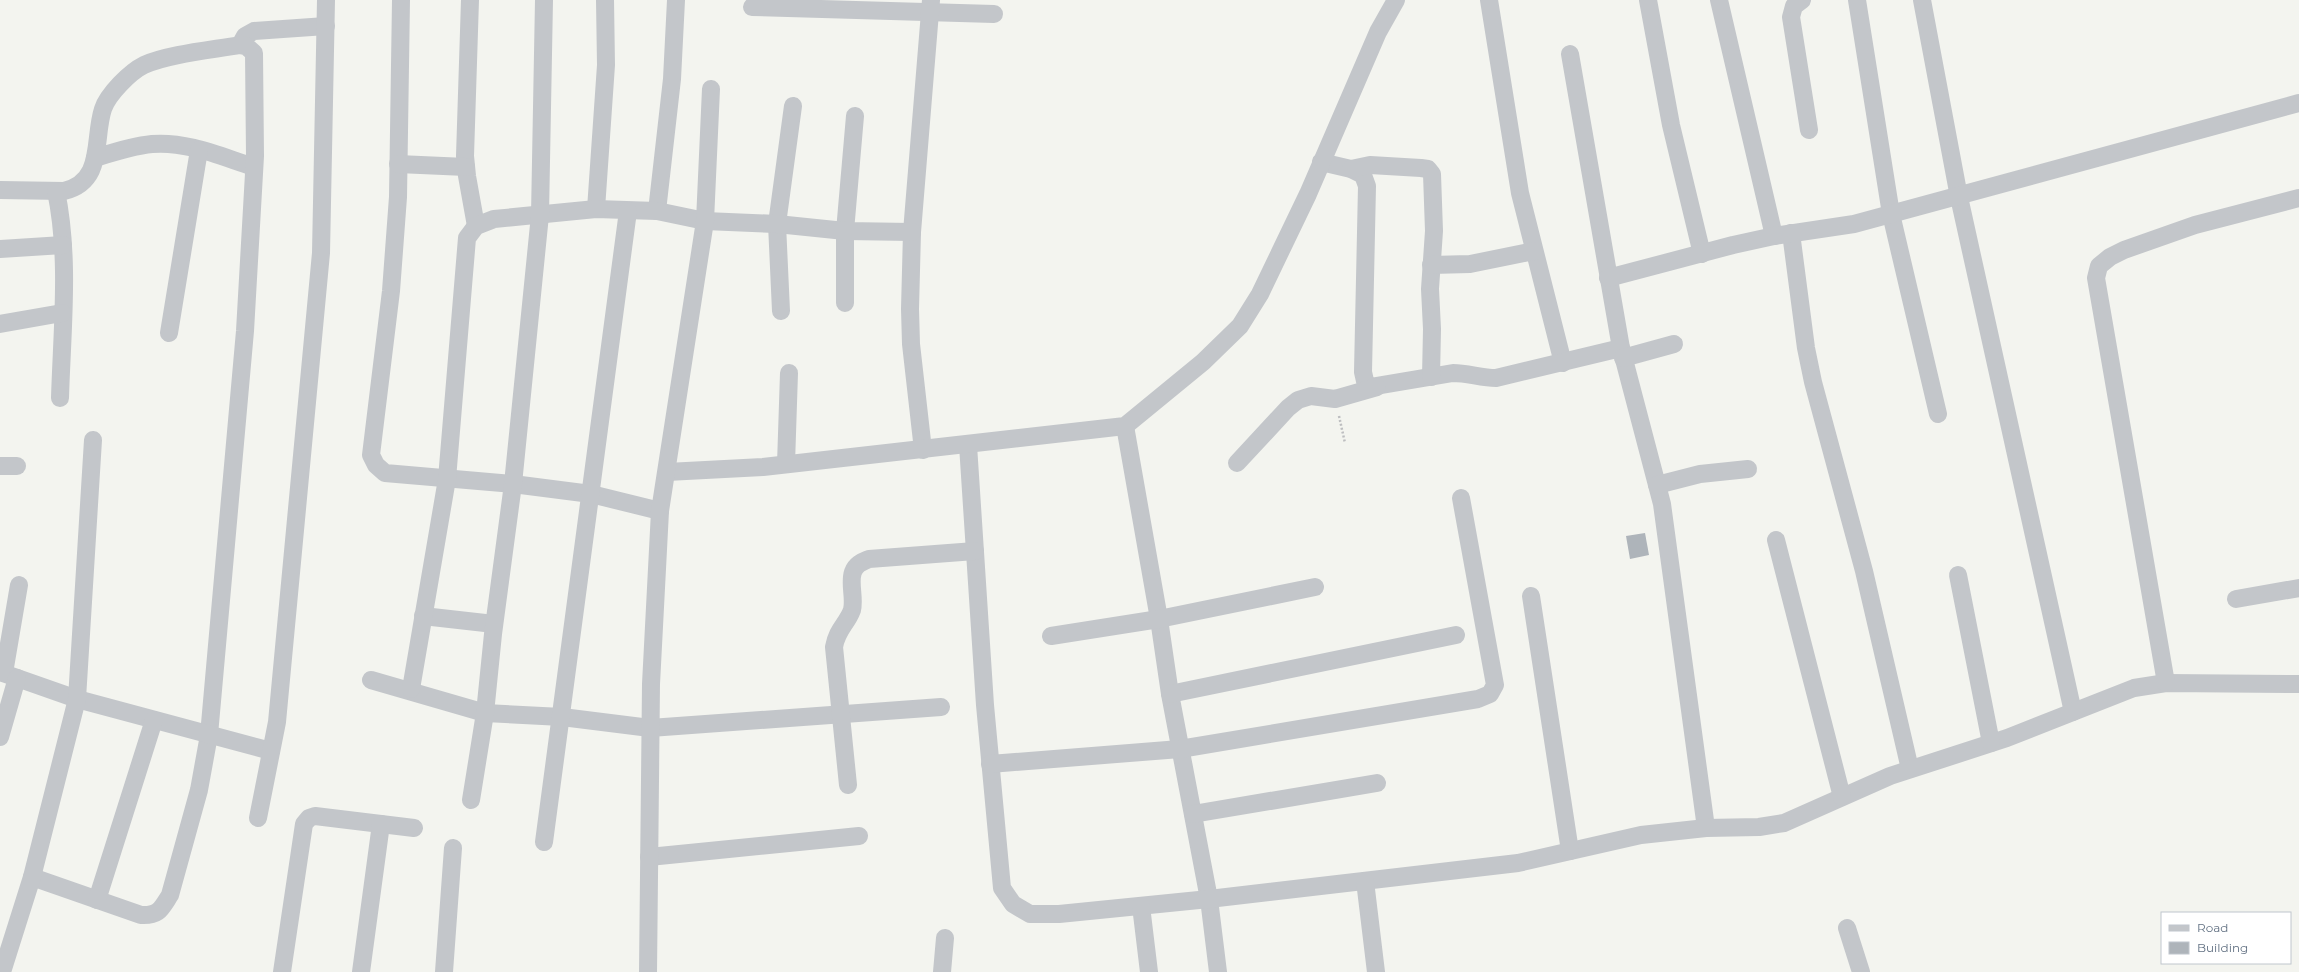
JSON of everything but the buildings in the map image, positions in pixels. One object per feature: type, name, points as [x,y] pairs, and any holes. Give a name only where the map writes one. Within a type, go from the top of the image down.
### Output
[{"type":"street","points":[[258,818],[277,714],[321,253],[326,0]]},
{"type":"street","points":[[401,0],[398,164],[391,291],[371,455],[376,465],[385,473],[513,484],[591,494],[660,511]]},
{"type":"street","points":[[470,0],[466,167],[476,226]]},
{"type":"street","points":[[471,800],[485,712],[494,624],[513,484],[540,215],[544,0]]},
{"type":"street","points":[[596,209],[606,65],[605,0]]},
{"type":"street","points":[[657,211],[672,79],[676,0]]},
{"type":"street","points":[[666,472],[717,471],[923,450],[1125,426],[1203,362],[1240,326],[1260,294],[1308,194],[1378,32],[1396,0]]},
{"type":"street","points":[[1489,0],[1520,193],[1562,363]]},
{"type":"street","points":[[1648,0],[1671,124],[1702,254]]},
{"type":"street","points":[[1719,0],[1774,236]]},
{"type":"street","points":[[1802,0],[1794,6],[1791,17],[1809,130]]},
{"type":"street","points":[[1858,0],[1891,214],[1938,414]]},
{"type":"street","points":[[1922,0],[1959,197],[2073,712]]},
{"type":"street","points":[[923,450],[911,344],[910,309],[912,232],[930,6]]},
{"type":"street","points":[[752,7],[930,6],[994,14]]},
{"type":"street","points":[[240,45],[245,36],[254,31],[326,26]]},
{"type":"street","points":[[0,190],[56,191],[75,188],[84,181],[95,158],[103,109],[110,95],[143,66],[240,45],[250,49],[254,53],[254,167],[245,331],[209,735],[199,790],[170,895],[162,908],[153,916],[141,916],[32,877]]},
{"type":"street","points":[[1570,54],[1622,353],[1662,504],[1706,828]]},
{"type":"street","points":[[648,972],[650,728],[660,511],[705,221],[711,88]]},
{"type":"street","points":[[1608,278],[1774,236],[1854,224],[1959,197],[2299,103]]},
{"type":"street","points":[[781,311],[777,224],[792,106]]},
{"type":"street","points":[[845,303],[845,231],[855,116]]},
{"type":"street","points":[[95,158],[128,148],[153,144],[173,145],[199,150],[254,167]]},
{"type":"street","points":[[169,333],[199,150]]},
{"type":"street","points":[[1321,162],[1351,169],[1363,175],[1367,186],[1363,372],[1365,380],[1370,387],[1377,387]]},
{"type":"street","points":[[398,164],[466,167]]},
{"type":"street","points":[[1351,169],[1370,165],[1421,168],[1431,171],[1434,231],[1432,265],[1431,377]]},
{"type":"street","points":[[56,191],[61,217],[63,245],[60,398]]},
{"type":"street","points":[[2166,683],[2096,278],[2099,266],[2110,257],[2124,250],[2195,225],[2299,198]]},
{"type":"street","points":[[411,689],[447,479],[468,238],[476,226],[494,219],[596,209],[657,211],[705,221],[777,224],[845,231],[912,232]]},
{"type":"street","points":[[544,842],[562,717],[628,211]]},
{"type":"street","points":[[1791,234],[1806,348],[1813,382],[1864,570],[1910,769]]},
{"type":"street","points":[[0,249],[63,245]]},
{"type":"street","points":[[1432,265],[1470,264],[1534,251]]},
{"type":"street","points":[[0,324],[62,313]]},
{"type":"street","points":[[1237,463],[1288,408],[1298,400],[1311,396],[1335,399],[1377,387],[1431,377],[1464,373],[1484,378],[1496,378],[1562,363],[1674,344]]},
{"type":"street","points":[[786,464],[789,373]]},
{"type":"street","points":[[1125,426],[1159,619],[1170,694],[1209,899],[1218,972]]},
{"type":"street","points":[[2,972],[32,877],[77,698],[93,440]]},
{"type":"street","points":[[968,445],[990,764],[1002,888],[1013,904],[1030,914],[1059,914],[1209,899],[1518,863],[1641,835],[1706,828],[1759,827],[1784,823],[1910,769],[1991,743],[2134,688],[2166,683],[2299,684]]},
{"type":"street","points":[[1657,485],[1700,474],[1748,469]]},
{"type":"street","points":[[990,764],[1180,749],[1478,699],[1490,694],[1495,685],[1461,498]]},
{"type":"street","points":[[1776,540],[1842,797]]},
{"type":"street","points":[[848,785],[834,647],[836,635],[851,612],[853,602],[853,573],[858,563],[869,559],[975,552]]},
{"type":"street","points":[[1958,575],[1991,743]]},
{"type":"street","points":[[0,737],[19,585]]},
{"type":"street","points":[[1051,636],[1159,619],[1315,587]]},
{"type":"street","points":[[2236,599],[2299,588]]},
{"type":"street","points":[[1531,596],[1570,851]]},
{"type":"street","points":[[423,616],[494,624]]},
{"type":"street","points":[[1170,694],[1456,635]]},
{"type":"street","points":[[7,674],[77,698],[271,752]]},
{"type":"street","points":[[371,680],[411,689],[485,712],[562,717],[650,728],[941,707]]},
{"type":"street","points":[[97,900],[154,720]]},
{"type":"street","points":[[1192,814],[1377,783]]},
{"type":"street","points":[[282,972],[304,824],[309,818],[315,816],[414,828]]},
{"type":"street","points":[[360,972],[381,824]]},
{"type":"street","points":[[649,857],[859,836]]},
{"type":"street","points":[[444,972],[453,848]]},
{"type":"street","points":[[1365,881],[1376,972]]},
{"type":"street","points":[[1141,906],[1149,972]]},
{"type":"street","points":[[1847,928],[1861,972]]},
{"type":"street","points":[[942,972],[945,938]]},
{"type":"path","points":[[1335,399],[1345,443]]}]
